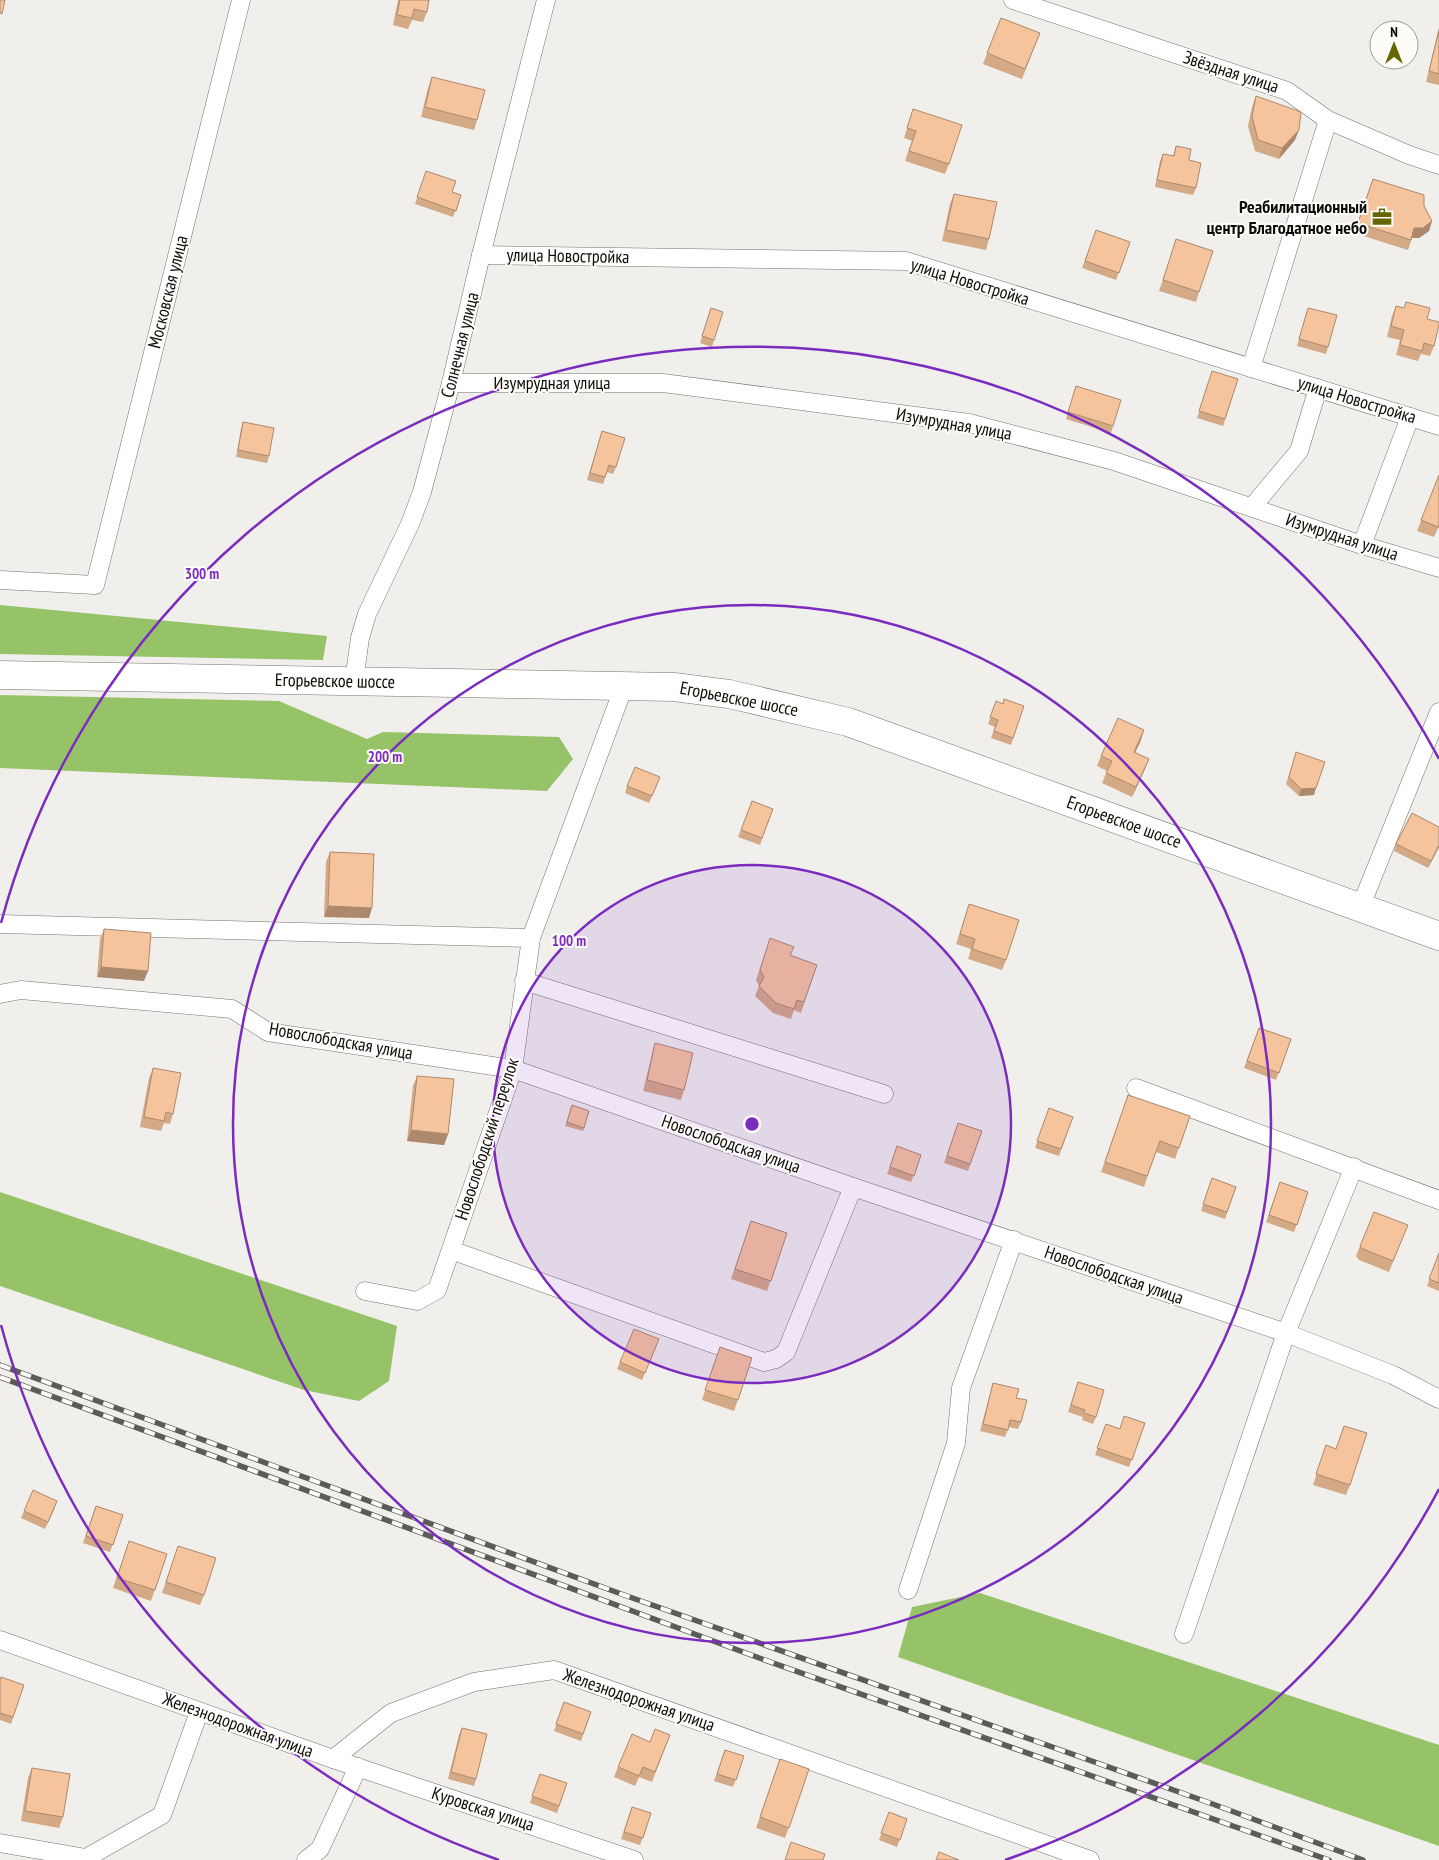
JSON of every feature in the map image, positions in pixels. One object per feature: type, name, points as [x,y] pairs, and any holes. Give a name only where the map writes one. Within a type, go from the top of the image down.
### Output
[{"type":"main road","name":"Егорьевское шоссе","points":[[0,675],[674,687],[720,692],[848,722],[1439,936]]},
{"type":"street","name":"Московская улица","points":[[0,580],[95,585],[241,0]]},
{"type":"street","name":"Солнечная улица","points":[[354,682],[360,638],[367,614],[416,508],[451,383],[481,255],[546,0]]},
{"type":"street","name":"Звёздная улица","points":[[1013,0],[1287,91],[1328,120],[1439,165]]},
{"type":"street","points":[[1251,368],[1328,120]]},
{"type":"street","name":"улица Новостройка","points":[[481,255],[906,261],[1439,426]]},
{"type":"street","name":"Изумрудная улица","points":[[451,383],[663,383],[969,423],[1114,461],[1362,545],[1439,568]]},
{"type":"street","points":[[1252,507],[1299,451],[1318,388]]},
{"type":"street","points":[[1362,545],[1410,417]]},
{"type":"street","name":"Новослободский переулок","points":[[365,1291],[417,1301],[437,1290],[513,1069],[531,938],[624,686]]},
{"type":"street","points":[[1360,908],[1439,712]]},
{"type":"street","points":[[0,924],[531,938]]},
{"type":"street","points":[[524,982],[884,1094]]},
{"type":"street","name":"Новослободская улица","points":[[0,994],[21,990],[232,1009],[268,1032],[513,1069],[853,1187],[1286,1333],[1393,1375],[1439,1399]]},
{"type":"street","points":[[1136,1088],[1439,1200]]},
{"type":"street","points":[[1184,1634],[1286,1333],[1354,1167]]},
{"type":"street","points":[[451,1250],[764,1362],[776,1360],[786,1352],[853,1187]]},
{"type":"street","points":[[908,1590],[956,1443],[961,1388],[1014,1240]]},
{"type":"street","name":"Железнодорожная улица","points":[[0,1640],[333,1759],[391,1713],[474,1682],[554,1670],[1090,1860]]},
{"type":"street","points":[[0,1842],[86,1858],[162,1815],[199,1712]]},
{"type":"street","name":"Куровская улица","points":[[333,1759],[607,1855],[634,1860]]},
{"type":"street","points":[[306,1860],[320,1849],[358,1768]]},
{"type":"green space","points":[[0,605],[327,636],[323,660],[0,654]]},
{"type":"green space","points":[[0,695],[279,701],[367,739],[383,732],[559,737],[573,759],[547,791],[0,768]]},
{"type":"green space","points":[[0,1192],[397,1326],[389,1381],[359,1401],[304,1390],[0,1286]]},
{"type":"green space","points":[[980,1593],[1439,1745],[1439,1846],[898,1657],[912,1607]]},
{"type":"building","points":[[0,0],[5,0],[2,14],[0,13]]},
{"type":"building","points":[[400,0],[429,0],[427,12],[414,9],[412,18],[397,15]]},
{"type":"building","points":[[1001,18],[1040,33],[1025,69],[987,53]]},
{"type":"building","points":[[1439,30],[1439,74],[1429,71]]},
{"type":"building","points":[[432,77],[485,90],[477,120],[425,107]]},
{"type":"building","points":[[1256,96],[1301,112],[1299,130],[1282,148],[1258,140],[1252,116]]},
{"type":"building","points":[[913,109],[962,125],[949,164],[909,151],[916,131],[907,128]]},
{"type":"building","points":[[1176,146],[1191,149],[1189,160],[1201,163],[1196,188],[1157,180],[1163,154],[1174,156]]},
{"type":"building","points":[[426,171],[456,181],[452,192],[461,195],[456,211],[417,197]]},
{"type":"building","points":[[1373,179],[1424,195],[1424,206],[1432,221],[1423,228],[1414,228],[1411,240],[1358,223]]},
{"type":"building","points":[[954,194],[997,202],[989,239],[946,230]]},
{"type":"building","points":[[1096,230],[1130,242],[1119,273],[1085,261]]},
{"type":"building","points":[[1176,239],[1213,251],[1199,292],[1163,280]]},
{"type":"building","points":[[1406,302],[1430,308],[1427,319],[1439,322],[1434,346],[1424,343],[1422,351],[1400,345],[1404,330],[1391,326],[1396,306],[1404,308]]},
{"type":"building","points":[[711,308],[723,312],[714,340],[702,336]]},
{"type":"building","points":[[1308,308],[1337,315],[1328,347],[1299,339]]},
{"type":"building","points":[[1212,371],[1238,379],[1225,419],[1199,411]]},
{"type":"building","points":[[1076,386],[1121,400],[1113,426],[1068,412]]},
{"type":"building","points":[[243,422],[274,428],[269,456],[238,450]]},
{"type":"building","points":[[602,431],[625,438],[616,467],[609,465],[605,477],[590,473]]},
{"type":"building","points":[[1439,475],[1439,524],[1438,527],[1421,520]]},
{"type":"building","points":[[1004,699],[1024,706],[1013,738],[994,731],[998,720],[990,717],[996,701],[1003,704]]},
{"type":"building","points":[[1118,718],[1144,730],[1134,752],[1149,759],[1136,787],[1106,773],[1112,761],[1101,756]]},
{"type":"building","points":[[1296,752],[1325,762],[1316,788],[1301,789],[1289,777]]},
{"type":"building","points":[[635,767],[660,777],[652,796],[627,786]]},
{"type":"building","points":[[752,801],[773,809],[762,838],[741,830]]},
{"type":"building","points":[[1412,813],[1439,827],[1439,845],[1431,861],[1396,844]]},
{"type":"building","points":[[330,852],[374,854],[372,908],[328,906]]},
{"type":"building","points":[[969,904],[1019,920],[1006,960],[972,949],[975,939],[960,934]]},
{"type":"building","points":[[104,929],[151,933],[148,971],[101,967]]},
{"type":"building","points":[[770,938],[794,947],[790,955],[817,965],[804,1002],[797,1000],[794,1009],[776,1003],[759,986],[764,977],[760,970]]},
{"type":"building","points":[[1259,1028],[1291,1039],[1279,1073],[1247,1061]]},
{"type":"building","points":[[655,1043],[693,1053],[684,1090],[647,1080]]},
{"type":"building","points":[[153,1068],[181,1073],[173,1114],[166,1112],[164,1121],[144,1117]]},
{"type":"building","points":[[417,1076],[454,1079],[448,1134],[411,1130]]},
{"type":"building","points":[[1128,1095],[1190,1116],[1179,1148],[1160,1141],[1147,1176],[1105,1162]]},
{"type":"building","points":[[572,1105],[589,1111],[584,1128],[567,1122]]},
{"type":"building","points":[[1049,1108],[1073,1117],[1061,1149],[1037,1141]]},
{"type":"building","points":[[958,1123],[982,1131],[970,1164],[947,1156]]},
{"type":"building","points":[[897,1146],[921,1155],[914,1176],[890,1167]]},
{"type":"building","points":[[1212,1178],[1236,1187],[1227,1212],[1203,1204]]},
{"type":"building","points":[[1280,1182],[1308,1192],[1297,1225],[1269,1215]]},
{"type":"building","points":[[1374,1212],[1408,1225],[1393,1261],[1360,1246]]},
{"type":"building","points":[[751,1221],[787,1233],[771,1281],[735,1269]]},
{"type":"building","points":[[1439,1253],[1439,1283],[1429,1279]]},
{"type":"building","points":[[634,1329],[659,1339],[645,1373],[620,1362]]},
{"type":"building","points":[[720,1347],[752,1358],[738,1400],[705,1390]]},
{"type":"building","points":[[1078,1382],[1104,1390],[1096,1417],[1084,1413],[1085,1410],[1071,1405]]},
{"type":"building","points":[[993,1383],[1019,1389],[1016,1398],[1027,1400],[1021,1422],[1010,1420],[1008,1430],[983,1424]]},
{"type":"building","points":[[1124,1416],[1145,1423],[1132,1460],[1097,1448],[1106,1424],[1120,1429]]},
{"type":"building","points":[[1344,1426],[1367,1433],[1350,1485],[1316,1474],[1326,1445],[1336,1449]]},
{"type":"building","points":[[33,1490],[57,1501],[48,1522],[24,1511]]},
{"type":"building","points":[[96,1506],[123,1515],[113,1545],[86,1536]]},
{"type":"building","points":[[129,1541],[167,1554],[155,1590],[117,1578]]},
{"type":"building","points":[[178,1546],[216,1558],[204,1595],[166,1582]]},
{"type":"building","points":[[1,1677],[24,1685],[13,1717],[0,1713]]},
{"type":"building","points":[[564,1702],[591,1712],[583,1734],[556,1724]]},
{"type":"building","points":[[462,1728],[487,1734],[476,1779],[451,1772]]},
{"type":"building","points":[[655,1729],[670,1735],[655,1772],[643,1767],[639,1776],[618,1767],[632,1734],[650,1742]]},
{"type":"building","points":[[725,1750],[744,1756],[736,1780],[717,1774]]},
{"type":"building","points":[[780,1759],[809,1769],[789,1828],[760,1817]]},
{"type":"building","points":[[32,1768],[70,1774],[63,1817],[25,1811]]},
{"type":"building","points":[[540,1774],[567,1783],[559,1806],[532,1796]]},
{"type":"building","points":[[632,1807],[651,1813],[643,1838],[624,1832]]},
{"type":"building","points":[[889,1812],[907,1819],[900,1840],[881,1833]]},
{"type":"building","points":[[791,1842],[825,1854],[823,1860],[785,1860]]},
{"type":"building","points":[[939,1852],[959,1860],[936,1860]]},
{"type":"railway","points":[[0,1365],[624,1595],[1210,1803],[1363,1860]]},
{"type":"railway","points":[[0,1377],[762,1659],[1329,1860]]},
{"type":"place","name":"Реабилитационный центр Благодатное небо","points":[[1382,217]]}]
